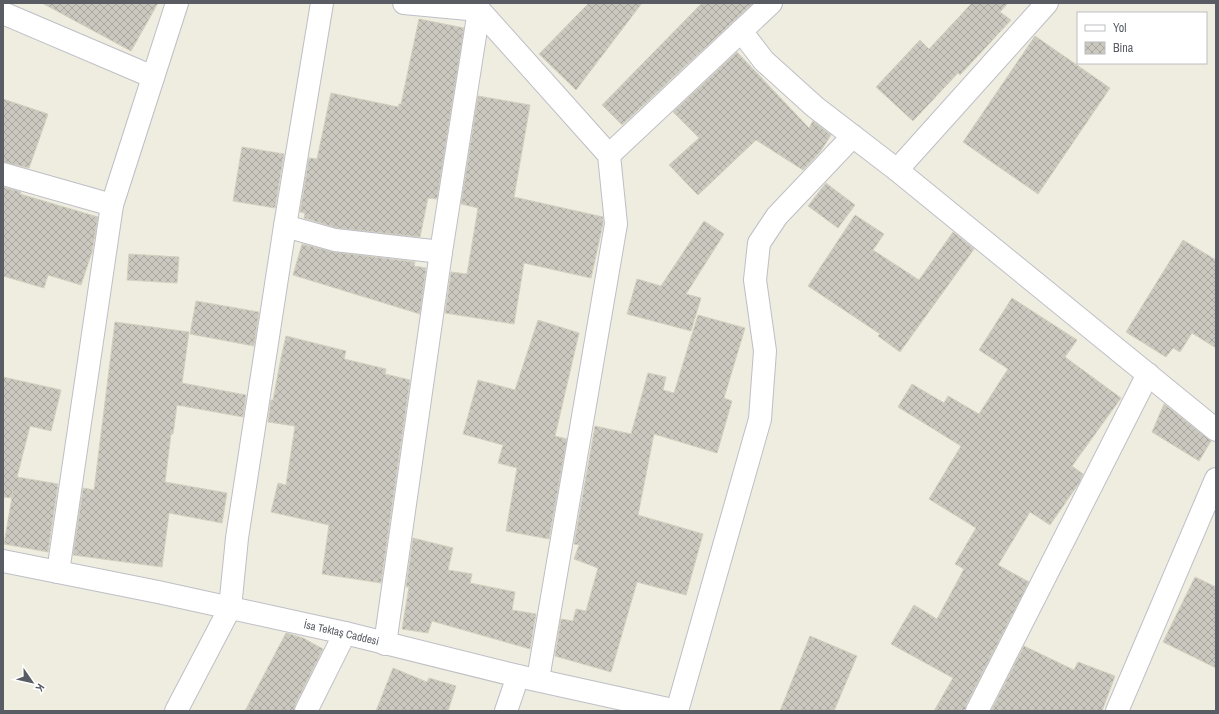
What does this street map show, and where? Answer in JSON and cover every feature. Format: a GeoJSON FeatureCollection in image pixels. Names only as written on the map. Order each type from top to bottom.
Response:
{"type":"FeatureCollection","features":[{"type":"Feature","properties":{"kind":"street"},"geometry":{"type":"LineString","coordinates":[[58,572],[112,205],[177,3]]}},
{"type":"Feature","properties":{"kind":"street"},"geometry":{"type":"LineString","coordinates":[[176,711],[230,608],[237,538],[285,226],[322,3]]}},
{"type":"Feature","properties":{"kind":"street"},"geometry":{"type":"LineString","coordinates":[[404,3],[476,6],[610,155],[616,224],[528,678],[506,711]]}},
{"type":"Feature","properties":{"kind":"street"},"geometry":{"type":"LineString","coordinates":[[610,155],[771,3]]}},
{"type":"Feature","properties":{"kind":"street"},"geometry":{"type":"LineString","coordinates":[[897,170],[1047,3]]}},
{"type":"Feature","properties":{"kind":"street"},"geometry":{"type":"LineString","coordinates":[[385,644],[476,6]]}},
{"type":"Feature","properties":{"kind":"street"},"geometry":{"type":"LineString","coordinates":[[3,13],[153,77]]}},
{"type":"Feature","properties":{"kind":"street"},"geometry":{"type":"LineString","coordinates":[[742,31],[764,61],[815,107],[897,170],[1216,430]]}},
{"type":"Feature","properties":{"kind":"street"},"geometry":{"type":"LineString","coordinates":[[677,711],[760,419],[765,351],[756,280],[759,243],[777,216],[853,136]]}},
{"type":"Feature","properties":{"kind":"street"},"geometry":{"type":"LineString","coordinates":[[3,174],[112,205]]}},
{"type":"Feature","properties":{"kind":"street"},"geometry":{"type":"LineString","coordinates":[[285,226],[335,240],[441,252]]}},
{"type":"Feature","properties":{"kind":"street"},"geometry":{"type":"LineString","coordinates":[[977,711],[1148,374]]}},
{"type":"Feature","properties":{"kind":"street"},"geometry":{"type":"LineString","coordinates":[[1117,711],[1216,479]]}},
{"type":"Feature","properties":{"kind":"street","name":"İsa Tektaş Caddesi"},"geometry":{"type":"LineString","coordinates":[[3,561],[345,633],[528,678],[677,711]]}},
{"type":"Feature","properties":{"kind":"street"},"geometry":{"type":"LineString","coordinates":[[306,711],[345,633]]}},
{"type":"Feature","properties":{"kind":"building"},"geometry":{"type":"Polygon","coordinates":[[[42,3],[158,3],[131,51],[42,3]]]}},
{"type":"Feature","properties":{"kind":"building"},"geometry":{"type":"Polygon","coordinates":[[[589,3],[642,3],[576,90],[539,54],[589,3]]]}},
{"type":"Feature","properties":{"kind":"building"},"geometry":{"type":"Polygon","coordinates":[[[702,3],[753,3],[622,125],[602,105],[702,3]]]}},
{"type":"Feature","properties":{"kind":"building"},"geometry":{"type":"Polygon","coordinates":[[[972,3],[1008,3],[1000,12],[1011,20],[960,75],[958,73],[913,121],[876,87],[920,40],[929,49],[972,3]]]}},
{"type":"Feature","properties":{"kind":"building"},"geometry":{"type":"Polygon","coordinates":[[[419,19],[464,28],[437,199],[428,198],[420,237],[337,228],[304,218],[305,213],[300,212],[309,158],[317,159],[331,93],[398,107],[399,104],[401,104],[419,19]]]}},
{"type":"Feature","properties":{"kind":"building"},"geometry":{"type":"Polygon","coordinates":[[[1035,36],[1110,88],[1038,194],[963,142],[1035,36]]]}},
{"type":"Feature","properties":{"kind":"building"},"geometry":{"type":"Polygon","coordinates":[[[737,52],[809,128],[813,121],[831,135],[820,152],[803,170],[756,140],[698,195],[669,165],[699,138],[673,112],[737,52]]]}},
{"type":"Feature","properties":{"kind":"building"},"geometry":{"type":"Polygon","coordinates":[[[478,96],[530,105],[514,197],[603,217],[603,224],[591,278],[524,263],[514,324],[445,313],[451,272],[467,274],[478,208],[461,204],[478,96]]]}},
{"type":"Feature","properties":{"kind":"building"},"geometry":{"type":"Polygon","coordinates":[[[3,99],[48,114],[29,168],[3,162],[3,99]]]}},
{"type":"Feature","properties":{"kind":"building"},"geometry":{"type":"Polygon","coordinates":[[[242,147],[284,154],[275,208],[233,201],[242,147]]]}},
{"type":"Feature","properties":{"kind":"building"},"geometry":{"type":"Polygon","coordinates":[[[826,183],[855,205],[838,228],[808,206],[826,183]]]}},
{"type":"Feature","properties":{"kind":"building"},"geometry":{"type":"Polygon","coordinates":[[[3,187],[21,192],[20,194],[98,217],[92,252],[81,285],[48,275],[44,288],[3,276],[3,187]]]}},
{"type":"Feature","properties":{"kind":"building"},"geometry":{"type":"Polygon","coordinates":[[[855,215],[884,234],[873,250],[919,280],[953,232],[974,249],[900,352],[878,336],[880,334],[808,286],[855,215]]]}},
{"type":"Feature","properties":{"kind":"building"},"geometry":{"type":"Polygon","coordinates":[[[704,221],[724,234],[686,294],[701,298],[691,331],[627,314],[637,279],[661,286],[704,221]]]}},
{"type":"Feature","properties":{"kind":"building"},"geometry":{"type":"Polygon","coordinates":[[[1183,240],[1216,260],[1216,348],[1192,333],[1180,352],[1173,348],[1166,357],[1126,332],[1183,240]]]}},
{"type":"Feature","properties":{"kind":"building"},"geometry":{"type":"Polygon","coordinates":[[[302,244],[334,252],[415,262],[414,266],[426,268],[420,314],[293,275],[302,244]]]}},
{"type":"Feature","properties":{"kind":"building"},"geometry":{"type":"Polygon","coordinates":[[[129,254],[179,257],[177,283],[127,280],[129,254]]]}},
{"type":"Feature","properties":{"kind":"building"},"geometry":{"type":"Polygon","coordinates":[[[1012,298],[1077,340],[1065,357],[1121,398],[1072,466],[1083,474],[1079,483],[1050,525],[1030,512],[998,565],[1029,582],[966,705],[965,711],[934,711],[953,678],[891,644],[914,605],[937,619],[964,569],[955,564],[976,528],[929,499],[961,446],[898,407],[912,384],[944,403],[948,396],[979,414],[1008,369],[979,350],[1012,298]]]}},
{"type":"Feature","properties":{"kind":"building"},"geometry":{"type":"Polygon","coordinates":[[[196,301],[259,312],[254,346],[190,334],[196,301]]]}},
{"type":"Feature","properties":{"kind":"building"},"geometry":{"type":"Polygon","coordinates":[[[698,315],[745,328],[724,398],[732,401],[717,453],[654,434],[638,515],[703,534],[686,595],[637,582],[611,672],[555,656],[561,619],[573,621],[576,609],[586,611],[598,568],[574,559],[579,545],[574,544],[595,426],[631,434],[648,373],[666,377],[663,390],[674,393],[698,315]]]}},
{"type":"Feature","properties":{"kind":"building"},"geometry":{"type":"Polygon","coordinates":[[[538,320],[579,333],[555,436],[567,439],[549,539],[506,531],[517,468],[498,463],[503,445],[463,434],[478,380],[515,390],[538,320]]]}},
{"type":"Feature","properties":{"kind":"building"},"geometry":{"type":"Polygon","coordinates":[[[115,322],[189,332],[182,383],[246,395],[243,417],[177,405],[173,434],[171,434],[165,482],[227,493],[222,523],[169,513],[162,567],[73,555],[83,488],[94,490],[115,322]]]}},
{"type":"Feature","properties":{"kind":"building"},"geometry":{"type":"Polygon","coordinates":[[[286,336],[346,351],[344,359],[386,369],[385,374],[410,380],[381,583],[322,574],[329,525],[271,512],[278,483],[286,485],[295,426],[268,422],[271,400],[273,400],[286,336]]]}},
{"type":"Feature","properties":{"kind":"building"},"geometry":{"type":"Polygon","coordinates":[[[3,377],[61,390],[51,431],[30,426],[17,477],[58,484],[48,552],[4,544],[12,498],[3,497],[3,377]]]}},
{"type":"Feature","properties":{"kind":"building"},"geometry":{"type":"Polygon","coordinates":[[[1164,404],[1211,441],[1199,461],[1152,432],[1164,404]]]}},
{"type":"Feature","properties":{"kind":"building"},"geometry":{"type":"Polygon","coordinates":[[[413,538],[453,548],[448,570],[472,574],[470,583],[515,592],[512,610],[536,614],[530,649],[432,621],[428,633],[402,629],[409,587],[406,587],[413,538]]]}},
{"type":"Feature","properties":{"kind":"building"},"geometry":{"type":"Polygon","coordinates":[[[1195,577],[1216,587],[1216,668],[1163,642],[1195,577]]]}},
{"type":"Feature","properties":{"kind":"building"},"geometry":{"type":"Polygon","coordinates":[[[286,633],[303,638],[323,649],[295,705],[294,711],[245,711],[286,633]]]}},
{"type":"Feature","properties":{"kind":"building"},"geometry":{"type":"Polygon","coordinates":[[[810,636],[857,656],[834,711],[780,711],[810,636]]]}},
{"type":"Feature","properties":{"kind":"building"},"geometry":{"type":"Polygon","coordinates":[[[1024,646],[1074,670],[1078,662],[1115,676],[1102,711],[991,711],[1024,646]]]}},
{"type":"Feature","properties":{"kind":"building"},"geometry":{"type":"Polygon","coordinates":[[[393,668],[427,682],[429,678],[456,686],[448,711],[376,711],[393,668]]]}}]}
